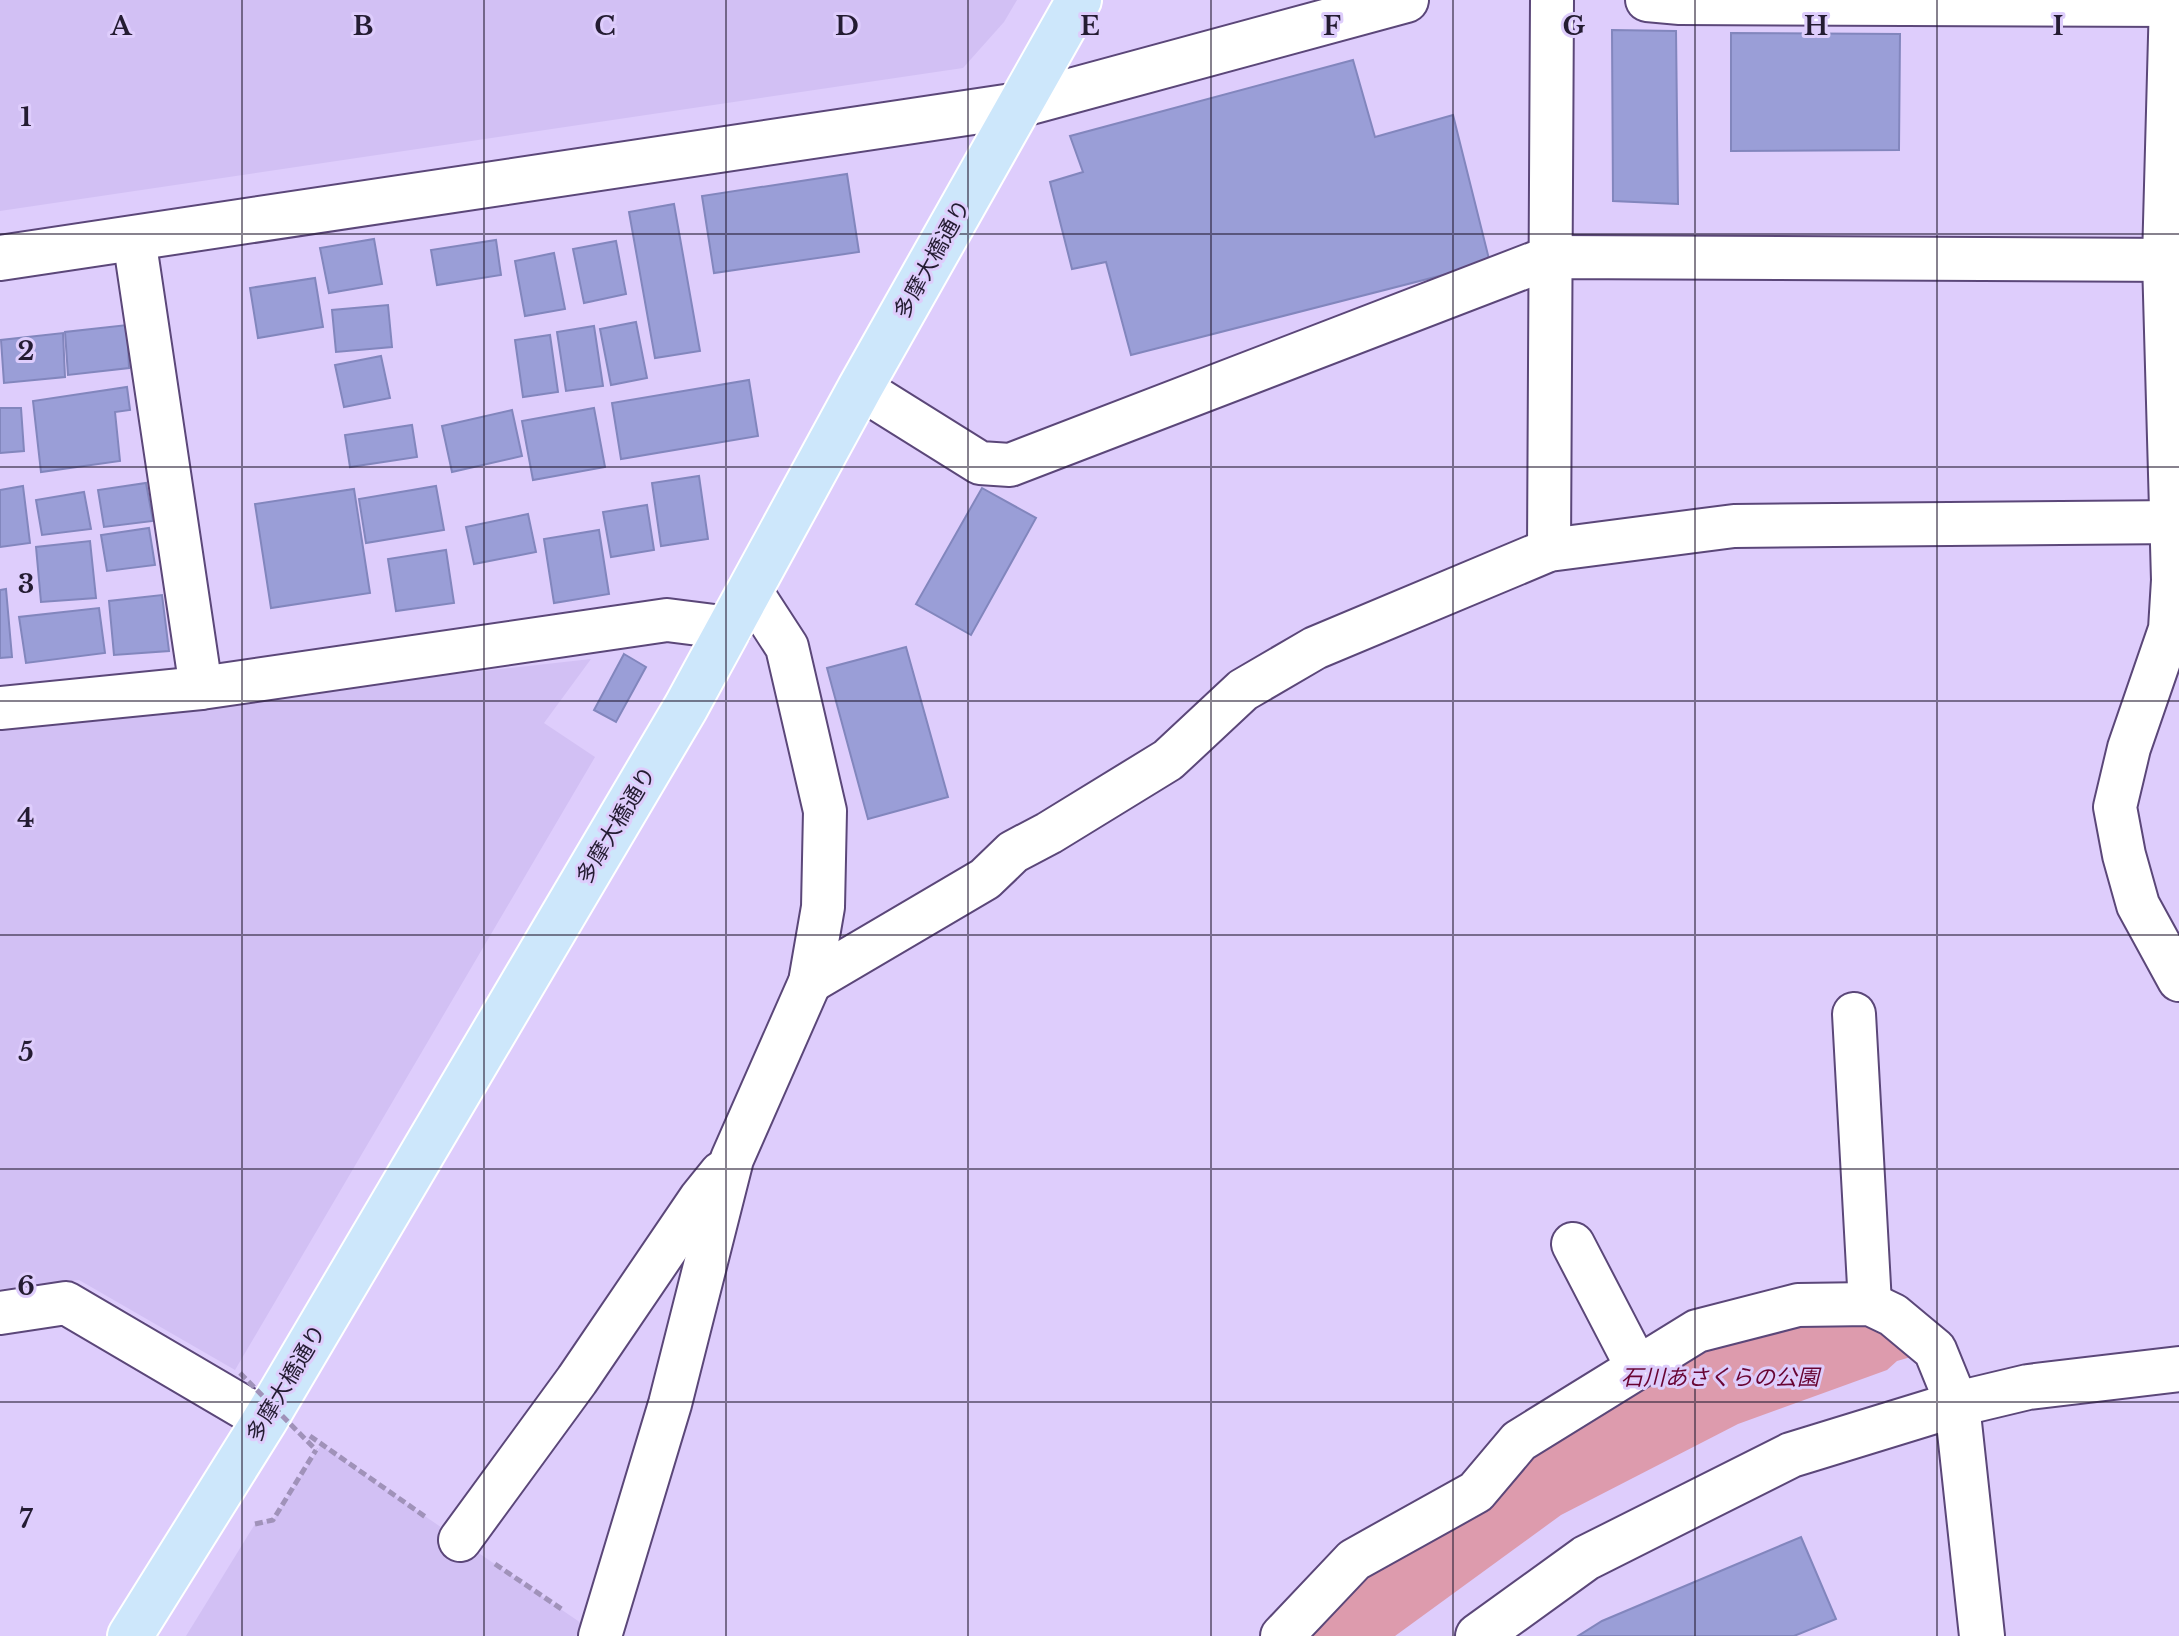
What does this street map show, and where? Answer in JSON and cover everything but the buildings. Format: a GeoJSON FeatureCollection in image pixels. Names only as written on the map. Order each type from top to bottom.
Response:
{"type":"FeatureCollection","features":[{"type":"Feature","properties":{"kind":"main road","name":"多摩大橋通り"},"geometry":{"type":"LineString","coordinates":[[130,1636],[265,1420],[686,707],[860,388],[1079,0]]}},
{"type":"Feature","properties":{"kind":"street"},"geometry":{"type":"LineString","coordinates":[[0,258],[1019,105],[1406,0]]}},
{"type":"Feature","properties":{"kind":"street"},"geometry":{"type":"LineString","coordinates":[[1549,550],[1552,0]]}},
{"type":"Feature","properties":{"kind":"street"},"geometry":{"type":"LineString","coordinates":[[1647,0],[1680,3],[2174,3],[2171,260],[2175,522],[2170,629],[2129,748],[2115,807],[2138,905],[2179,980]]}},
{"type":"Feature","properties":{"kind":"street"},"geometry":{"type":"LineString","coordinates":[[134,238],[201,688]]}},
{"type":"Feature","properties":{"kind":"street"},"geometry":{"type":"LineString","coordinates":[[860,388],[980,463],[1010,465],[1551,257],[2171,260]]}},
{"type":"Feature","properties":{"kind":"street"},"geometry":{"type":"LineString","coordinates":[[810,982],[985,879],[1013,852],[1168,760],[1243,690],[1315,648],[1549,550],[1734,526],[2175,522]]}},
{"type":"Feature","properties":{"kind":"street"},"geometry":{"type":"LineString","coordinates":[[600,1636],[670,1404],[732,1159],[810,982],[823,907],[825,811],[787,647],[750,590]]}},
{"type":"Feature","properties":{"kind":"street"},"geometry":{"type":"LineString","coordinates":[[0,708],[201,688],[667,620],[730,628]]}},
{"type":"Feature","properties":{"kind":"street"},"geometry":{"type":"LineString","coordinates":[[1854,1014],[1870,1304]]}},
{"type":"Feature","properties":{"kind":"street"},"geometry":{"type":"LineString","coordinates":[[460,1540],[577,1380],[700,1199],[732,1159]]}},
{"type":"Feature","properties":{"kind":"street"},"geometry":{"type":"LineString","coordinates":[[1573,1244],[1637,1367]]}},
{"type":"Feature","properties":{"kind":"street"},"geometry":{"type":"LineString","coordinates":[[0,1313],[66,1303],[265,1420]]}},
{"type":"Feature","properties":{"kind":"street"},"geometry":{"type":"LineString","coordinates":[[1282,1636],[1354,1560],[1476,1492],[1519,1441],[1697,1331],[1798,1305],[1870,1304],[1893,1315],[1935,1350],[1957,1404],[1982,1636]]}},
{"type":"Feature","properties":{"kind":"street"},"geometry":{"type":"LineString","coordinates":[[1478,1636],[1586,1558],[1791,1455],[1957,1404],[2028,1387],[2179,1369]]}},
{"type":"Feature","properties":{"kind":"path"},"geometry":{"type":"LineString","coordinates":[[240,1373],[316,1450],[273,1520],[255,1524]]}},
{"type":"Feature","properties":{"kind":"shaded area"},"geometry":{"type":"Polygon","coordinates":[[[0,0],[1017,0],[1004,22],[963,68],[0,211],[0,0]]]}},
{"type":"Feature","properties":{"kind":"shaded area"},"geometry":{"type":"Polygon","coordinates":[[[591,659],[544,723],[595,757],[235,1370],[79,1280],[0,1289],[0,724],[591,659]]]}},
{"type":"Feature","properties":{"kind":"shaded area"},"geometry":{"type":"Polygon","coordinates":[[[321,1445],[600,1636],[186,1636],[255,1524],[273,1520],[321,1445]]]}},
{"type":"Feature","properties":{"kind":"green space","name":"石川あさくらの公園"},"geometry":{"type":"Polygon","coordinates":[[[1870,1304],[1935,1350],[1897,1361],[1887,1370],[1738,1424],[1561,1515],[1395,1636],[1282,1636],[1697,1331],[1870,1304]]]}}]}
